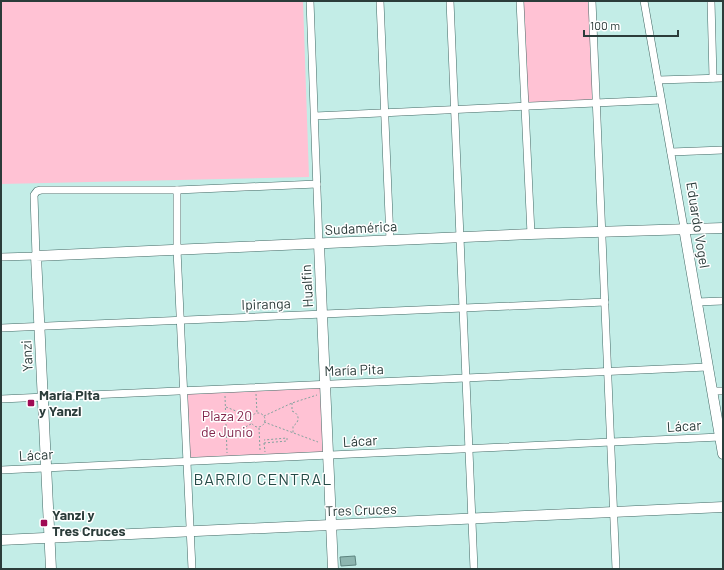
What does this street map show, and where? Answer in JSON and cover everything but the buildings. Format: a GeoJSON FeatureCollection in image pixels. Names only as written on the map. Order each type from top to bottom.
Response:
{"type":"FeatureCollection","features":[{"type":"Feature","properties":{"kind":"street","name":"Hualfin"},"geometry":{"type":"LineString","coordinates":[[310,1],[333,569]]}},
{"type":"Feature","properties":{"kind":"street"},"geometry":{"type":"LineString","coordinates":[[380,1],[390,240]]}},
{"type":"Feature","properties":{"kind":"street"},"geometry":{"type":"LineString","coordinates":[[450,1],[474,569]]}},
{"type":"Feature","properties":{"kind":"street"},"geometry":{"type":"LineString","coordinates":[[520,1],[531,234]]}},
{"type":"Feature","properties":{"kind":"street"},"geometry":{"type":"LineString","coordinates":[[592,1],[616,569]]}},
{"type":"Feature","properties":{"kind":"street","name":"Eduardo Vogel"},"geometry":{"type":"LineString","coordinates":[[644,1],[707,367],[718,391],[720,437],[723,454]]}},
{"type":"Feature","properties":{"kind":"street"},"geometry":{"type":"LineString","coordinates":[[711,1],[713,78]]}},
{"type":"Feature","properties":{"kind":"street"},"geometry":{"type":"LineString","coordinates":[[658,80],[723,78]]}},
{"type":"Feature","properties":{"kind":"street"},"geometry":{"type":"LineString","coordinates":[[315,116],[661,100]]}},
{"type":"Feature","properties":{"kind":"street"},"geometry":{"type":"LineString","coordinates":[[671,152],[723,150]]}},
{"type":"Feature","properties":{"kind":"street"},"geometry":{"type":"LineString","coordinates":[[192,569],[177,250],[177,190],[317,184]]}},
{"type":"Feature","properties":{"kind":"street","name":"Yanzi"},"geometry":{"type":"LineString","coordinates":[[51,569],[34,195],[37,191],[46,189],[177,190]]}},
{"type":"Feature","properties":{"kind":"street","name":"Sudamérica"},"geometry":{"type":"LineString","coordinates":[[1,257],[602,231],[723,228]]}},
{"type":"Feature","properties":{"kind":"street"},"geometry":{"type":"LineString","coordinates":[[696,302],[723,301]]}},
{"type":"Feature","properties":{"kind":"street","name":"Ipiranga"},"geometry":{"type":"LineString","coordinates":[[1,328],[605,302]]}},
{"type":"Feature","properties":{"kind":"street","name":"María Pita"},"geometry":{"type":"LineString","coordinates":[[1,399],[225,389],[325,388],[467,378],[707,367]]}},
{"type":"Feature","properties":{"kind":"street","name":"Lácar"},"geometry":{"type":"LineString","coordinates":[[1,470],[227,460],[327,450],[470,448],[720,437]]}},
{"type":"Feature","properties":{"kind":"street","name":"Tres Cruces"},"geometry":{"type":"LineString","coordinates":[[1,540],[472,520],[723,507]]}},
{"type":"Feature","properties":{"kind":"path"},"geometry":{"type":"LineString","coordinates":[[256,388],[257,413]]}},
{"type":"Feature","properties":{"kind":"path"},"geometry":{"type":"LineString","coordinates":[[257,413],[264,416],[325,388]]}},
{"type":"Feature","properties":{"kind":"path"},"geometry":{"type":"LineString","coordinates":[[225,389],[227,460]]}},
{"type":"Feature","properties":{"kind":"path"},"geometry":{"type":"LineString","coordinates":[[292,402],[292,412],[297,414],[298,418],[297,423],[293,425],[293,434]]}},
{"type":"Feature","properties":{"kind":"path"},"geometry":{"type":"LineString","coordinates":[[226,407],[251,418]]}},
{"type":"Feature","properties":{"kind":"path"},"geometry":{"type":"LineString","coordinates":[[251,418],[257,413]]}},
{"type":"Feature","properties":{"kind":"path"},"geometry":{"type":"LineString","coordinates":[[259,427],[264,422],[264,416]]}},
{"type":"Feature","properties":{"kind":"path"},"geometry":{"type":"LineString","coordinates":[[251,418],[252,424]]}},
{"type":"Feature","properties":{"kind":"path"},"geometry":{"type":"LineString","coordinates":[[247,421],[251,420]]}},
{"type":"Feature","properties":{"kind":"path"},"geometry":{"type":"LineString","coordinates":[[264,422],[327,450]]}},
{"type":"Feature","properties":{"kind":"path"},"geometry":{"type":"LineString","coordinates":[[227,436],[252,424],[259,427]]}},
{"type":"Feature","properties":{"kind":"path"},"geometry":{"type":"LineString","coordinates":[[259,427],[263,457]]}},
{"type":"Feature","properties":{"kind":"path"},"geometry":{"type":"LineString","coordinates":[[263,457],[264,439],[287,438],[287,440],[264,443]]}},
{"type":"Feature","properties":{"kind":"green space"},"geometry":{"type":"Polygon","coordinates":[[[1,1],[303,1],[309,177],[1,184],[1,1]]]}},
{"type":"Feature","properties":{"kind":"green space"},"geometry":{"type":"Polygon","coordinates":[[[520,1],[592,1],[597,104],[525,107],[520,1]]]}},
{"type":"Feature","properties":{"kind":"green space","name":"Plaza 20 de Junio"},"geometry":{"type":"Polygon","coordinates":[[[325,384],[328,455],[186,461],[183,391],[325,384]]]}},
{"type":"Feature","properties":{"kind":"place","name":"María Pita y Yanzi"},"geometry":{"type":"Point","coordinates":[31,403]}},
{"type":"Feature","properties":{"kind":"place","name":"Yanzi y Tres Cruces"},"geometry":{"type":"Point","coordinates":[44,523]}},
{"type":"Feature","properties":{"kind":"district","name":"BARRIO CENTRAL"},"geometry":{"type":"Point","coordinates":[263,479]}}]}
